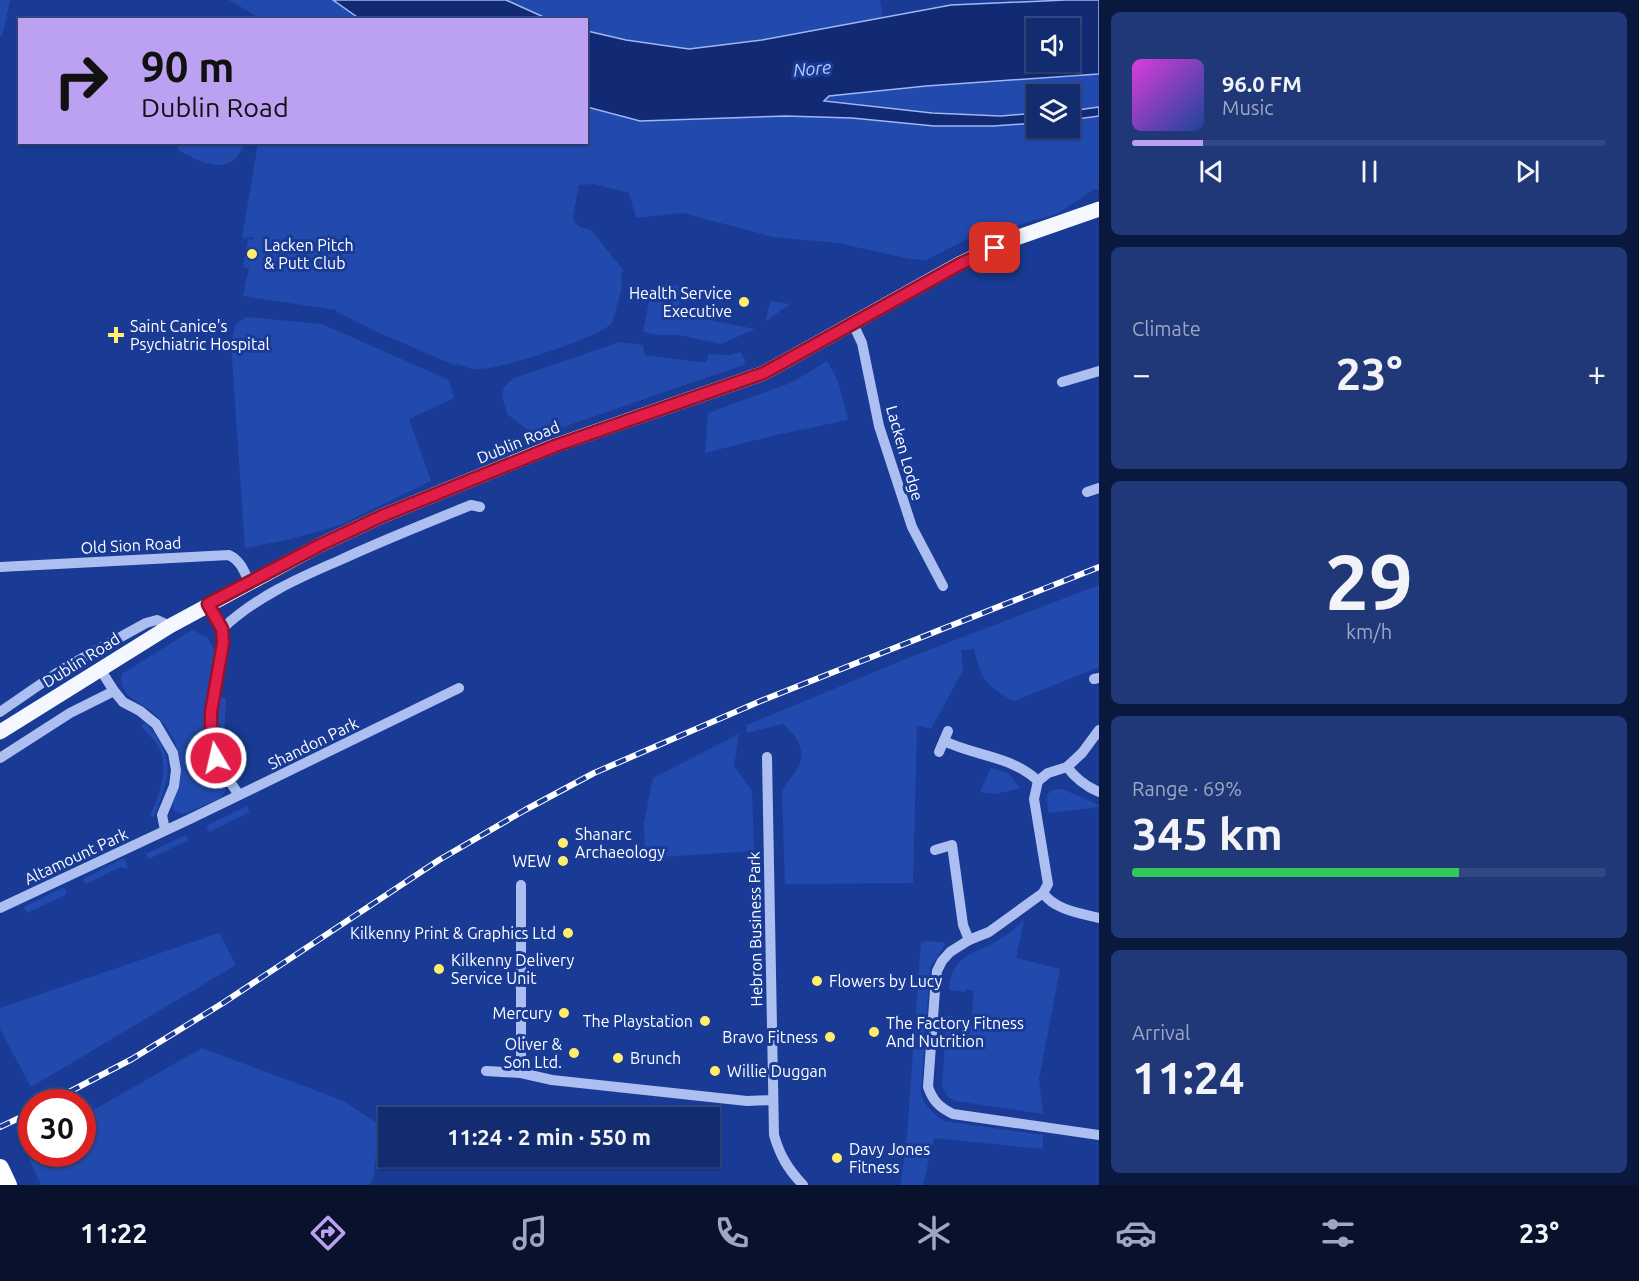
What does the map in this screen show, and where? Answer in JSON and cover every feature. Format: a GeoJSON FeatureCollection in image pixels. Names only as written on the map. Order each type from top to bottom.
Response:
{"type":"FeatureCollection","features":[{"type":"Feature","properties":{"kind":"highway"},"geometry":{"type":"LineString","coordinates":[[0,1168],[8,1185]]}},
{"type":"Feature","properties":{"kind":"main road","name":"Dublin Road"},"geometry":{"type":"LineString","coordinates":[[0,732],[208,604],[382,516],[555,446],[764,373],[968,260],[1013,239],[1099,209]]}},
{"type":"Feature","properties":{"kind":"street","name":"Lacken Lodge"},"geometry":{"type":"LineString","coordinates":[[853,324],[862,343],[879,426],[912,527],[943,586]]}},
{"type":"Feature","properties":{"kind":"street"},"geometry":{"type":"LineString","coordinates":[[1062,382],[1099,371]]}},
{"type":"Feature","properties":{"kind":"street"},"geometry":{"type":"LineString","coordinates":[[1087,492],[1099,488]]}},
{"type":"Feature","properties":{"kind":"street"},"geometry":{"type":"LineString","coordinates":[[222,629],[259,602],[302,576],[471,505],[480,507]]}},
{"type":"Feature","properties":{"kind":"street","name":"Old Sion Road"},"geometry":{"type":"LineString","coordinates":[[0,567],[229,555],[236,558],[249,582]]}},
{"type":"Feature","properties":{"kind":"street"},"geometry":{"type":"LineString","coordinates":[[208,604],[222,629],[223,643],[211,712],[211,737],[216,758],[239,795]]}},
{"type":"Feature","properties":{"kind":"street"},"geometry":{"type":"LineString","coordinates":[[0,712],[61,670],[146,623],[157,620],[170,626]]}},
{"type":"Feature","properties":{"kind":"street"},"geometry":{"type":"LineString","coordinates":[[100,669],[123,702],[140,711],[156,724],[173,753],[176,770],[174,786],[162,815],[165,830]]}},
{"type":"Feature","properties":{"kind":"street","name":"Shandon Park"},"geometry":{"type":"LineString","coordinates":[[239,795],[459,688]]}},
{"type":"Feature","properties":{"kind":"street"},"geometry":{"type":"LineString","coordinates":[[0,758],[70,713],[114,691]]}},
{"type":"Feature","properties":{"kind":"street"},"geometry":{"type":"LineString","coordinates":[[1099,730],[1082,753],[1067,767],[1048,773],[1038,781],[1034,798],[1048,884],[1043,893],[988,932],[950,952],[942,961],[938,971],[928,1087],[937,1104],[953,1114],[1099,1135]]}},
{"type":"Feature","properties":{"kind":"street"},"geometry":{"type":"LineString","coordinates":[[944,741],[954,747],[1018,765],[1038,781]]}},
{"type":"Feature","properties":{"kind":"street","name":"Hebron Business Park"},"geometry":{"type":"LineString","coordinates":[[767,757],[774,1135],[781,1158],[803,1185]]}},
{"type":"Feature","properties":{"kind":"street"},"geometry":{"type":"LineString","coordinates":[[1067,767],[1074,777],[1099,792]]}},
{"type":"Feature","properties":{"kind":"street","name":"Altamount Park"},"geometry":{"type":"LineString","coordinates":[[0,908],[239,795]]}},
{"type":"Feature","properties":{"kind":"street"},"geometry":{"type":"LineString","coordinates":[[935,850],[952,846],[963,925],[969,940]]}},
{"type":"Feature","properties":{"kind":"street"},"geometry":{"type":"LineString","coordinates":[[521,885],[521,1072]]}},
{"type":"Feature","properties":{"kind":"street"},"geometry":{"type":"LineString","coordinates":[[1043,893],[1047,899],[1059,906],[1099,918]]}},
{"type":"Feature","properties":{"kind":"street"},"geometry":{"type":"LineString","coordinates":[[486,1071],[521,1072],[552,1080],[747,1101],[772,1100]]}},
{"type":"Feature","properties":{"kind":"shaded area"},"geometry":{"type":"Polygon","coordinates":[[[0,0],[10,0],[3,33],[0,37],[0,0]]]}},
{"type":"Feature","properties":{"kind":"shaded area"},"geometry":{"type":"Polygon","coordinates":[[[229,0],[333,0],[359,18],[259,18],[229,0]]]}},
{"type":"Feature","properties":{"kind":"shaded area"},"geometry":{"type":"Polygon","coordinates":[[[506,0],[880,0],[883,18],[762,40],[689,49],[626,40],[588,31],[588,18],[546,18],[506,0]]]}},
{"type":"Feature","properties":{"kind":"shaded area"},"geometry":{"type":"Polygon","coordinates":[[[1099,74],[1099,107],[1080,110],[1080,84],[1026,84],[1026,113],[930,112],[823,101],[829,96],[926,86],[1099,74]]]}},
{"type":"Feature","properties":{"kind":"shaded area"},"geometry":{"type":"Polygon","coordinates":[[[588,107],[640,121],[786,116],[852,118],[934,126],[1026,124],[1026,138],[1080,138],[1080,119],[1099,116],[1099,190],[1095,189],[1057,214],[1018,225],[993,226],[926,260],[910,259],[838,243],[773,237],[683,213],[636,218],[629,193],[594,184],[579,185],[573,216],[575,222],[580,227],[591,230],[624,271],[621,272],[622,287],[612,323],[568,345],[486,368],[475,369],[457,363],[456,366],[375,331],[336,310],[243,296],[249,268],[243,267],[248,239],[253,240],[253,237],[242,238],[258,144],[588,144],[588,107]]]}},
{"type":"Feature","properties":{"kind":"shaded area"},"geometry":{"type":"Polygon","coordinates":[[[178,144],[244,144],[239,154],[232,161],[216,165],[206,163],[178,150],[178,144]]]}},
{"type":"Feature","properties":{"kind":"shaded area"},"geometry":{"type":"Polygon","coordinates":[[[666,284],[682,287],[677,314],[755,329],[721,344],[679,335],[643,332],[651,291],[666,284]]]}},
{"type":"Feature","properties":{"kind":"shaded area"},"geometry":{"type":"Polygon","coordinates":[[[770,301],[790,304],[766,321],[770,301]]]}},
{"type":"Feature","properties":{"kind":"shaded area"},"geometry":{"type":"Polygon","coordinates":[[[246,317],[322,324],[449,380],[454,398],[409,419],[431,481],[340,525],[287,540],[245,548],[231,344],[235,325],[246,317]]]}},
{"type":"Feature","properties":{"kind":"shaded area"},"geometry":{"type":"Polygon","coordinates":[[[620,342],[643,345],[645,355],[706,363],[709,354],[730,355],[741,352],[746,364],[543,434],[527,429],[507,414],[502,396],[504,387],[514,378],[620,342]]]}},
{"type":"Feature","properties":{"kind":"shaded area"},"geometry":{"type":"Polygon","coordinates":[[[827,361],[838,381],[848,420],[705,453],[708,413],[793,382],[827,361]]]}},
{"type":"Feature","properties":{"kind":"shaded area"},"geometry":{"type":"Polygon","coordinates":[[[1099,585],[1099,667],[1014,701],[986,681],[974,649],[961,650],[963,670],[931,729],[917,725],[913,883],[785,884],[782,792],[800,765],[800,746],[783,724],[746,733],[747,725],[913,656],[1099,585]]]}},
{"type":"Feature","properties":{"kind":"shaded area"},"geometry":{"type":"Polygon","coordinates":[[[192,630],[207,637],[215,651],[207,699],[206,740],[211,762],[226,790],[221,798],[184,814],[174,811],[173,805],[180,782],[181,768],[179,753],[173,739],[155,714],[127,694],[122,682],[122,674],[192,630]]]}},
{"type":"Feature","properties":{"kind":"shaded area"},"geometry":{"type":"Polygon","coordinates":[[[220,697],[226,698],[224,740],[240,785],[222,753],[218,722],[220,697]]]}},
{"type":"Feature","properties":{"kind":"shaded area"},"geometry":{"type":"Polygon","coordinates":[[[145,722],[162,746],[168,768],[164,790],[154,817],[150,816],[160,791],[164,765],[157,745],[141,726],[145,722]]]}},
{"type":"Feature","properties":{"kind":"shaded area"},"geometry":{"type":"Polygon","coordinates":[[[739,734],[734,766],[752,791],[754,851],[645,858],[644,823],[653,778],[739,734]]]}},
{"type":"Feature","properties":{"kind":"shaded area"},"geometry":{"type":"Polygon","coordinates":[[[991,768],[1009,774],[1020,788],[996,794],[980,792],[991,768]]]}},
{"type":"Feature","properties":{"kind":"shaded area"},"geometry":{"type":"Polygon","coordinates":[[[1062,789],[1099,807],[1048,813],[1047,795],[1052,790],[1062,789]]]}},
{"type":"Feature","properties":{"kind":"shaded area"},"geometry":{"type":"Polygon","coordinates":[[[247,806],[250,812],[209,832],[206,826],[247,806]]]}},
{"type":"Feature","properties":{"kind":"shaded area"},"geometry":{"type":"Polygon","coordinates":[[[186,835],[188,840],[149,859],[146,854],[186,835]]]}},
{"type":"Feature","properties":{"kind":"shaded area"},"geometry":{"type":"Polygon","coordinates":[[[124,858],[128,868],[120,867],[86,884],[83,879],[124,858]]]}},
{"type":"Feature","properties":{"kind":"shaded area"},"geometry":{"type":"Polygon","coordinates":[[[64,887],[67,894],[27,913],[24,907],[64,887]]]}},
{"type":"Feature","properties":{"kind":"shaded area"},"geometry":{"type":"Polygon","coordinates":[[[1024,920],[1016,958],[1060,969],[1039,1079],[1043,1114],[955,1101],[948,1097],[942,1087],[947,1015],[952,1016],[953,1033],[970,1034],[974,991],[949,990],[955,968],[967,956],[1002,938],[1024,920]]]}},
{"type":"Feature","properties":{"kind":"shaded area"},"geometry":{"type":"Polygon","coordinates":[[[219,933],[236,965],[31,1087],[0,1029],[0,1008],[219,933]]]}},
{"type":"Feature","properties":{"kind":"shaded area"},"geometry":{"type":"Polygon","coordinates":[[[921,942],[946,943],[930,968],[921,1093],[927,1106],[944,1121],[1043,1135],[1043,1149],[934,1138],[923,1185],[901,1185],[907,1135],[921,942]]]}},
{"type":"Feature","properties":{"kind":"shaded area"},"geometry":{"type":"Polygon","coordinates":[[[202,1048],[344,1101],[378,1124],[378,1146],[373,1178],[369,1185],[41,1185],[33,1167],[96,1167],[96,1109],[202,1048]]]}},
{"type":"Feature","properties":{"kind":"water"},"geometry":{"type":"Polygon","coordinates":[[[333,0],[506,0],[546,18],[359,18],[333,0]]]}},
{"type":"Feature","properties":{"kind":"water","name":"Nore"},"geometry":{"type":"Polygon","coordinates":[[[1099,0],[1099,74],[926,86],[829,96],[824,101],[932,113],[1001,116],[1026,114],[1026,124],[934,126],[852,118],[786,116],[640,121],[588,107],[588,31],[626,40],[689,49],[762,40],[951,5],[1099,0]]]}},
{"type":"Feature","properties":{"kind":"water"},"geometry":{"type":"Polygon","coordinates":[[[1099,107],[1099,116],[1080,119],[1080,110],[1099,107]]]}},
{"type":"Feature","properties":{"kind":"railway"},"geometry":{"type":"LineString","coordinates":[[75,1089],[132,1059],[223,1003],[439,860],[594,773],[763,700],[1099,567]]}},
{"type":"Feature","properties":{"kind":"railway"},"geometry":{"type":"LineString","coordinates":[[0,1127],[18,1119]]}},
{"type":"Feature","properties":{"kind":"place","name":"Lacken Pitch & Putt Club"},"geometry":{"type":"Point","coordinates":[252,254]}},
{"type":"Feature","properties":{"kind":"place","name":"Health Service Executive"},"geometry":{"type":"Point","coordinates":[744,302]}},
{"type":"Feature","properties":{"kind":"place","name":"Saint Canice's Psychiatric Hospital"},"geometry":{"type":"Point","coordinates":[116,335]}},
{"type":"Feature","properties":{"kind":"place","name":"Shanarc Archaeology"},"geometry":{"type":"Point","coordinates":[563,843]}},
{"type":"Feature","properties":{"kind":"place","name":"WEW"},"geometry":{"type":"Point","coordinates":[563,861]}},
{"type":"Feature","properties":{"kind":"place","name":"Kilkenny Print & Graphics Ltd"},"geometry":{"type":"Point","coordinates":[568,933]}},
{"type":"Feature","properties":{"kind":"place","name":"Kilkenny Delivery Service Unit"},"geometry":{"type":"Point","coordinates":[439,969]}},
{"type":"Feature","properties":{"kind":"place","name":"Flowers by Lucy"},"geometry":{"type":"Point","coordinates":[817,981]}},
{"type":"Feature","properties":{"kind":"place","name":"Mercury"},"geometry":{"type":"Point","coordinates":[564,1013]}},
{"type":"Feature","properties":{"kind":"place","name":"The Playstation"},"geometry":{"type":"Point","coordinates":[705,1021]}},
{"type":"Feature","properties":{"kind":"place","name":"The Factory Fitness And Nutrition"},"geometry":{"type":"Point","coordinates":[874,1032]}},
{"type":"Feature","properties":{"kind":"place","name":"Bravo Fitness"},"geometry":{"type":"Point","coordinates":[830,1037]}},
{"type":"Feature","properties":{"kind":"place","name":"Oliver & Son Ltd."},"geometry":{"type":"Point","coordinates":[574,1053]}},
{"type":"Feature","properties":{"kind":"place","name":"Brunch"},"geometry":{"type":"Point","coordinates":[618,1058]}},
{"type":"Feature","properties":{"kind":"place","name":"Willie Duggan"},"geometry":{"type":"Point","coordinates":[715,1071]}},
{"type":"Feature","properties":{"kind":"place","name":"Davy Jones Fitness"},"geometry":{"type":"Point","coordinates":[837,1158]}},
{"type":"Feature","properties":{"kind":"route"},"geometry":{"type":"LineString","coordinates":[[216,758],[211,737],[211,712],[223,643],[222,629],[208,604],[320,545],[382,516],[555,446],[764,373],[960,264],[995,248]]}}]}
